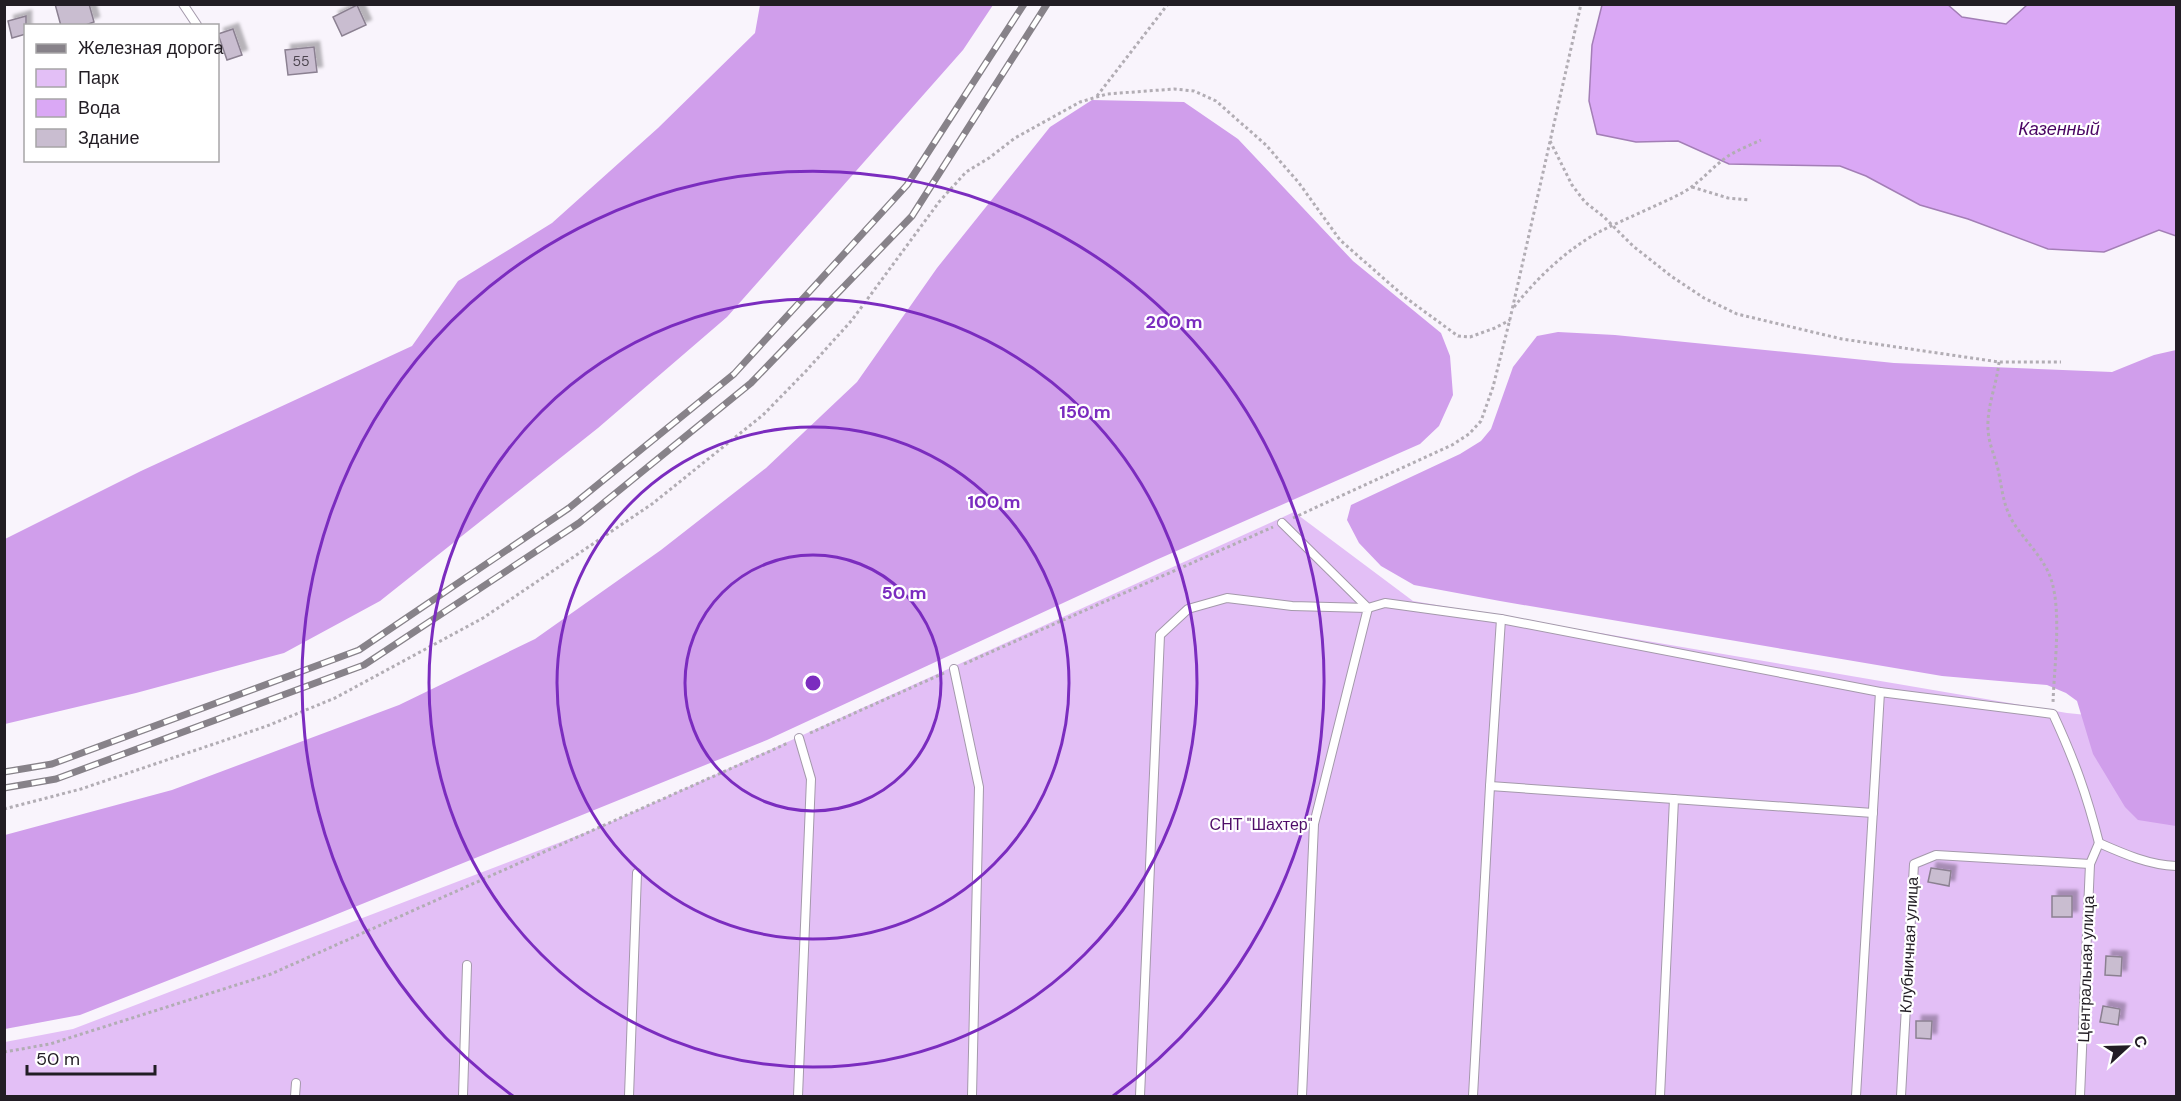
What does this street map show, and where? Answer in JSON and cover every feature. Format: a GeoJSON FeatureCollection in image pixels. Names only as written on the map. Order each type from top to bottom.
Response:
{"type":"FeatureCollection","features":[{"type":"Feature","properties":{"kind":"lane"},"geometry":{"type":"LineString","coordinates":[[183,4],[196,24]]}},
{"type":"Feature","properties":{"kind":"lane"},"geometry":{"type":"LineString","coordinates":[[1282,523],[1368,608]]}},
{"type":"Feature","properties":{"kind":"lane"},"geometry":{"type":"LineString","coordinates":[[1140,1096],[1160,635],[1188,609],[1227,598],[1292,606],[1368,608],[1385,603],[1502,619],[1880,692],[2053,714],[2085,789],[2099,843],[2136,859],[2162,866],[2176,866]]}},
{"type":"Feature","properties":{"kind":"lane"},"geometry":{"type":"LineString","coordinates":[[1302,1096],[1314,824],[1368,608]]}},
{"type":"Feature","properties":{"kind":"lane"},"geometry":{"type":"LineString","coordinates":[[1473,1096],[1490,786],[1502,619]]}},
{"type":"Feature","properties":{"kind":"lane"},"geometry":{"type":"LineString","coordinates":[[954,669],[979,787],[972,1096]]}},
{"type":"Feature","properties":{"kind":"lane"},"geometry":{"type":"LineString","coordinates":[[1856,1096],[1880,692]]}},
{"type":"Feature","properties":{"kind":"lane"},"geometry":{"type":"LineString","coordinates":[[798,1096],[811,779],[799,738]]}},
{"type":"Feature","properties":{"kind":"lane"},"geometry":{"type":"LineString","coordinates":[[1490,786],[1873,813]]}},
{"type":"Feature","properties":{"kind":"lane"},"geometry":{"type":"LineString","coordinates":[[1660,1096],[1674,799]]}},
{"type":"Feature","properties":{"kind":"lane","name":"Центральная улица"},"geometry":{"type":"LineString","coordinates":[[2080,1096],[2090,864],[2099,843]]}},
{"type":"Feature","properties":{"kind":"lane","name":"Клубничная улица"},"geometry":{"type":"LineString","coordinates":[[1901,1096],[1914,864],[1936,855],[2090,864]]}},
{"type":"Feature","properties":{"kind":"lane"},"geometry":{"type":"LineString","coordinates":[[629,1096],[637,873]]}},
{"type":"Feature","properties":{"kind":"lane"},"geometry":{"type":"LineString","coordinates":[[463,1096],[467,965]]}},
{"type":"Feature","properties":{"kind":"lane"},"geometry":{"type":"LineString","coordinates":[[295,1096],[296,1083]]}},
{"type":"Feature","properties":{"kind":"path"},"geometry":{"type":"LineString","coordinates":[[1096,97],[1168,4]]}},
{"type":"Feature","properties":{"kind":"path"},"geometry":{"type":"LineString","coordinates":[[4,1052],[50,1044],[271,974],[1282,523],[1452,445],[1469,434],[1480,421],[1493,387],[1513,308],[1581,4]]}},
{"type":"Feature","properties":{"kind":"path"},"geometry":{"type":"LineString","coordinates":[[4,809],[81,789],[267,726],[334,698],[483,618],[652,504],[763,415],[852,320],[939,202],[966,172],[1015,138],[1080,102],[1107,94],[1174,89],[1194,91],[1216,101],[1266,145],[1299,183],[1340,240],[1406,298],[1458,336],[1470,337],[1495,328],[1510,319]]}},
{"type":"Feature","properties":{"kind":"path"},"geometry":{"type":"LineString","coordinates":[[1513,308],[1531,286],[1558,260],[1599,232],[1692,187],[1729,155],[1761,140]]}},
{"type":"Feature","properties":{"kind":"path"},"geometry":{"type":"LineString","coordinates":[[1550,141],[1572,185],[1585,202],[1614,226],[1633,246],[1671,276],[1704,298],[1737,314],[1842,339],[1999,362],[2061,362]]}},
{"type":"Feature","properties":{"kind":"path"},"geometry":{"type":"LineString","coordinates":[[1692,187],[1728,198],[1750,200]]}},
{"type":"Feature","properties":{"kind":"path"},"geometry":{"type":"LineString","coordinates":[[1999,362],[1988,418],[1987,436],[1997,465],[2002,497],[2009,514],[2051,578],[2056,627],[2053,714]]}},
{"type":"Feature","properties":{"kind":"green space","name":"СНТ \"Шахтер\""},"geometry":{"type":"Polygon","coordinates":[[[1294,512],[1413,601],[2067,713],[2176,724],[2176,1096],[5,1096],[5,1042],[73,1029],[600,827],[1294,512]]]}},
{"type":"Feature","properties":{"kind":"shaded area"},"geometry":{"type":"Polygon","coordinates":[[[760,5],[993,5],[963,50],[727,317],[598,428],[380,601],[284,653],[136,693],[5,724],[5,539],[141,471],[412,346],[458,281],[552,223],[658,128],[755,33],[760,5]]]}},
{"type":"Feature","properties":{"kind":"shaded area"},"geometry":{"type":"Polygon","coordinates":[[[1092,100],[1184,102],[1238,139],[1353,261],[1441,333],[1450,356],[1453,395],[1439,426],[1420,444],[1156,560],[767,740],[325,919],[80,1015],[5,1029],[5,835],[172,790],[399,705],[535,639],[661,550],[766,468],[857,382],[937,268],[1050,127],[1092,100]]]}},
{"type":"Feature","properties":{"kind":"shaded area"},"geometry":{"type":"Polygon","coordinates":[[[1558,332],[1615,335],[1894,363],[2112,372],[2154,355],[2176,350],[2176,826],[2138,820],[2125,807],[2093,754],[2077,701],[2066,693],[2047,685],[1942,676],[1500,601],[1414,585],[1381,566],[1359,543],[1347,520],[1351,505],[1460,454],[1481,441],[1491,429],[1513,367],[1537,336],[1558,332]]]}},
{"type":"Feature","properties":{"kind":"water","name":"Казенный"},"geometry":{"type":"Polygon","coordinates":[[[1947,4],[1962,17],[2006,24],[2027,5],[2176,5],[2176,236],[2159,230],[2104,252],[2048,249],[1968,219],[1920,205],[1866,176],[1840,166],[1729,164],[1678,141],[1636,142],[1597,134],[1589,101],[1592,45],[1602,5],[1947,4]]]}},
{"type":"Feature","properties":{"kind":"building"},"geometry":{"type":"Polygon","coordinates":[[[55,4],[89,4],[94,22],[60,24],[55,4]]]}},
{"type":"Feature","properties":{"kind":"building"},"geometry":{"type":"Polygon","coordinates":[[[357,5],[366,25],[342,36],[333,17],[357,5]]]}},
{"type":"Feature","properties":{"kind":"building"},"geometry":{"type":"Polygon","coordinates":[[[26,16],[24,35],[12,38],[8,21],[26,16]]]}},
{"type":"Feature","properties":{"kind":"building"},"geometry":{"type":"Polygon","coordinates":[[[233,29],[242,55],[227,60],[219,34],[233,29]]]}},
{"type":"Feature","properties":{"kind":"building"},"geometry":{"type":"Polygon","coordinates":[[[314,47],[317,72],[288,75],[285,50],[314,47]]]}},
{"type":"Feature","properties":{"kind":"building"},"geometry":{"type":"Polygon","coordinates":[[[1931,868],[1951,871],[1949,886],[1928,882],[1931,868]]]}},
{"type":"Feature","properties":{"kind":"building"},"geometry":{"type":"Polygon","coordinates":[[[2052,896],[2072,896],[2072,917],[2052,917],[2052,896]]]}},
{"type":"Feature","properties":{"kind":"building"},"geometry":{"type":"Polygon","coordinates":[[[2106,956],[2122,957],[2121,976],[2105,975],[2106,956]]]}},
{"type":"Feature","properties":{"kind":"building"},"geometry":{"type":"Polygon","coordinates":[[[2103,1006],[2120,1009],[2118,1025],[2100,1022],[2103,1006]]]}},
{"type":"Feature","properties":{"kind":"building"},"geometry":{"type":"Polygon","coordinates":[[[1916,1021],[1932,1021],[1931,1039],[1916,1038],[1916,1021]]]}},
{"type":"Feature","properties":{"kind":"railway"},"geometry":{"type":"LineString","coordinates":[[4,772],[52,764],[359,650],[569,508],[734,374],[907,185],[1024,4]]}},
{"type":"Feature","properties":{"kind":"railway"},"geometry":{"type":"LineString","coordinates":[[4,788],[56,779],[364,665],[579,523],[751,383],[912,216],[1047,4]]}}]}
